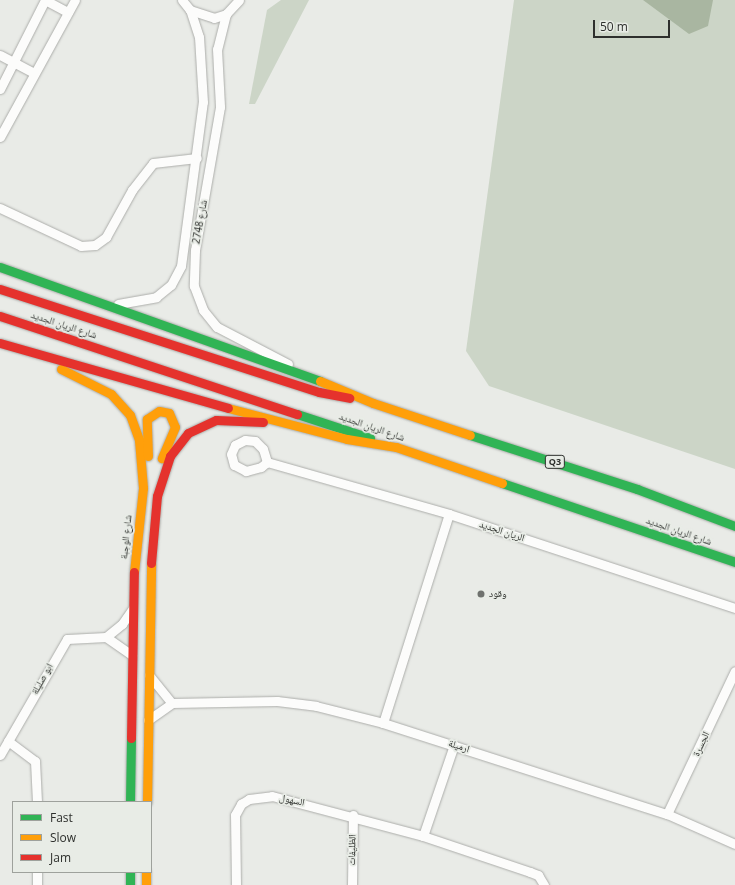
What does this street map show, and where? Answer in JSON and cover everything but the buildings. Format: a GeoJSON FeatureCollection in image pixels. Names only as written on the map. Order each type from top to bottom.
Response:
{"type":"FeatureCollection","features":[{"type":"Feature","properties":{"kind":"main road"},"geometry":{"type":"LineString","coordinates":[[0,267],[303,374],[373,403]]}},
{"type":"Feature","properties":{"kind":"main road","name":"شارع الريان الجديد"},"geometry":{"type":"LineString","coordinates":[[0,289],[319,392],[373,403],[637,488],[735,526]]}},
{"type":"Feature","properties":{"kind":"main road","name":"شارع الريان الجديد"},"geometry":{"type":"LineString","coordinates":[[0,316],[396,447],[735,562]]}},
{"type":"Feature","properties":{"kind":"main road"},"geometry":{"type":"LineString","coordinates":[[0,343],[289,424],[347,439],[396,447]]}},
{"type":"Feature","properties":{"kind":"main road","name":"شارع الوجبة"},"geometry":{"type":"LineString","coordinates":[[12,347],[98,385],[122,404],[136,430],[143,488],[134,556],[130,801]]}},
{"type":"Feature","properties":{"kind":"main road"},"geometry":{"type":"LineString","coordinates":[[143,488],[148,455],[147,418],[154,412],[165,411],[172,417],[175,427],[160,467],[149,588],[147,801]]}},
{"type":"Feature","properties":{"kind":"main road"},"geometry":{"type":"LineString","coordinates":[[157,496],[175,448],[200,426],[232,419],[289,424]]}},
{"type":"Feature","properties":{"kind":"main road"},"geometry":{"type":"LineString","coordinates":[[130,873],[130,885]]}},
{"type":"Feature","properties":{"kind":"main road"},"geometry":{"type":"LineString","coordinates":[[146,873],[146,885]]}},
{"type":"Feature","properties":{"kind":"street"},"geometry":{"type":"LineString","coordinates":[[0,89],[12,62],[45,0],[68,12]]}},
{"type":"Feature","properties":{"kind":"street"},"geometry":{"type":"LineString","coordinates":[[0,137],[75,0]]}},
{"type":"Feature","properties":{"kind":"street"},"geometry":{"type":"LineString","coordinates":[[182,0],[190,10],[208,17],[226,14],[239,0]]}},
{"type":"Feature","properties":{"kind":"street","name":"شارع 2748"},"geometry":{"type":"LineString","coordinates":[[109,305],[146,301],[165,291],[175,279],[181,266],[201,124],[199,37],[190,10]]}},
{"type":"Feature","properties":{"kind":"street","name":"شارع 2748"},"geometry":{"type":"LineString","coordinates":[[226,14],[217,48],[220,88],[218,124],[195,250],[197,298],[217,327],[273,353],[303,374]]}},
{"type":"Feature","properties":{"kind":"street"},"geometry":{"type":"LineString","coordinates":[[0,55],[34,73]]}},
{"type":"Feature","properties":{"kind":"street"},"geometry":{"type":"LineString","coordinates":[[201,124],[209,116],[218,124]]}},
{"type":"Feature","properties":{"kind":"street"},"geometry":{"type":"LineString","coordinates":[[0,208],[81,246],[96,245],[106,237],[132,190],[153,163],[197,158]]}},
{"type":"Feature","properties":{"kind":"street","name":"الريان الجديد"},"geometry":{"type":"LineString","coordinates":[[267,462],[449,514],[735,608]]}},
{"type":"Feature","properties":{"kind":"street"},"geometry":{"type":"LineString","coordinates":[[383,722],[449,514]]}},
{"type":"Feature","properties":{"kind":"street"},"geometry":{"type":"LineString","coordinates":[[132,655],[106,637],[122,624],[133,608]]}},
{"type":"Feature","properties":{"kind":"street","name":"ابو صليلة"},"geometry":{"type":"LineString","coordinates":[[0,755],[62,644],[74,637],[106,637]]}},
{"type":"Feature","properties":{"kind":"street","name":"الجسرة"},"geometry":{"type":"LineString","coordinates":[[668,814],[735,673]]}},
{"type":"Feature","properties":{"kind":"street"},"geometry":{"type":"LineString","coordinates":[[148,675],[172,703],[148,720]]}},
{"type":"Feature","properties":{"kind":"street","name":"ارميلة"},"geometry":{"type":"LineString","coordinates":[[172,703],[294,702],[383,722],[668,814],[735,844]]}},
{"type":"Feature","properties":{"kind":"street"},"geometry":{"type":"LineString","coordinates":[[8,741],[35,761],[37,801]]}},
{"type":"Feature","properties":{"kind":"street"},"geometry":{"type":"LineString","coordinates":[[423,836],[454,745]]}},
{"type":"Feature","properties":{"kind":"street","name":"السهول"},"geometry":{"type":"LineString","coordinates":[[236,885],[235,815],[241,804],[259,796],[272,796],[353,816],[423,836],[530,872],[544,885]]}},
{"type":"Feature","properties":{"kind":"street","name":"الظليفات"},"geometry":{"type":"LineString","coordinates":[[352,885],[353,816]]}},
{"type":"Feature","properties":{"kind":"street"},"geometry":{"type":"LineString","coordinates":[[36,885],[37,873]]}},
{"type":"Feature","properties":{"kind":"shaded area"},"geometry":{"type":"Polygon","coordinates":[[[281,0],[309,0],[255,104],[249,104],[267,10],[281,0]]]}},
{"type":"Feature","properties":{"kind":"shaded area"},"geometry":{"type":"Polygon","coordinates":[[[514,0],[735,0],[735,469],[489,386],[466,351],[514,0]]]}},
{"type":"Feature","properties":{"kind":"shaded area"},"geometry":{"type":"Polygon","coordinates":[[[643,0],[713,0],[708,26],[689,34],[643,0]]]}},
{"type":"Feature","properties":{"kind":"traffic: fast"},"geometry":{"type":"LineString","coordinates":[[0,267],[320,381]]}},
{"type":"Feature","properties":{"kind":"traffic: fast"},"geometry":{"type":"LineString","coordinates":[[297,414],[370,438]]}},
{"type":"Feature","properties":{"kind":"traffic: fast"},"geometry":{"type":"LineString","coordinates":[[470,435],[637,489],[735,526]]}},
{"type":"Feature","properties":{"kind":"traffic: fast"},"geometry":{"type":"LineString","coordinates":[[502,483],[735,562]]}},
{"type":"Feature","properties":{"kind":"traffic: fast"},"geometry":{"type":"LineString","coordinates":[[130,801],[131,738]]}},
{"type":"Feature","properties":{"kind":"traffic: fast"},"geometry":{"type":"LineString","coordinates":[[130,873],[130,885]]}},
{"type":"Feature","properties":{"kind":"traffic: slow"},"geometry":{"type":"LineString","coordinates":[[61,369],[111,394],[130,415],[139,440],[143,488],[134,572]]}},
{"type":"Feature","properties":{"kind":"traffic: slow"},"geometry":{"type":"LineString","coordinates":[[320,381],[373,403],[470,435]]}},
{"type":"Feature","properties":{"kind":"traffic: slow"},"geometry":{"type":"LineString","coordinates":[[228,408],[347,439],[396,447],[502,483]]}},
{"type":"Feature","properties":{"kind":"traffic: slow"},"geometry":{"type":"LineString","coordinates":[[148,456],[147,419],[159,411],[169,413],[175,427],[162,458]]}},
{"type":"Feature","properties":{"kind":"traffic: slow"},"geometry":{"type":"LineString","coordinates":[[147,801],[151,563]]}},
{"type":"Feature","properties":{"kind":"traffic: slow"},"geometry":{"type":"LineString","coordinates":[[146,873],[146,885]]}},
{"type":"Feature","properties":{"kind":"traffic: jam"},"geometry":{"type":"LineString","coordinates":[[0,289],[319,392],[349,398]]}},
{"type":"Feature","properties":{"kind":"traffic: jam"},"geometry":{"type":"LineString","coordinates":[[0,316],[297,414]]}},
{"type":"Feature","properties":{"kind":"traffic: jam"},"geometry":{"type":"LineString","coordinates":[[0,343],[228,408]]}},
{"type":"Feature","properties":{"kind":"traffic: jam"},"geometry":{"type":"LineString","coordinates":[[151,563],[157,496],[170,456],[188,433],[216,420],[263,422]]}},
{"type":"Feature","properties":{"kind":"traffic: jam"},"geometry":{"type":"LineString","coordinates":[[131,738],[134,572]]}},
{"type":"Feature","properties":{"kind":"place","name":"وقود"},"geometry":{"type":"Point","coordinates":[481,594]}}]}
